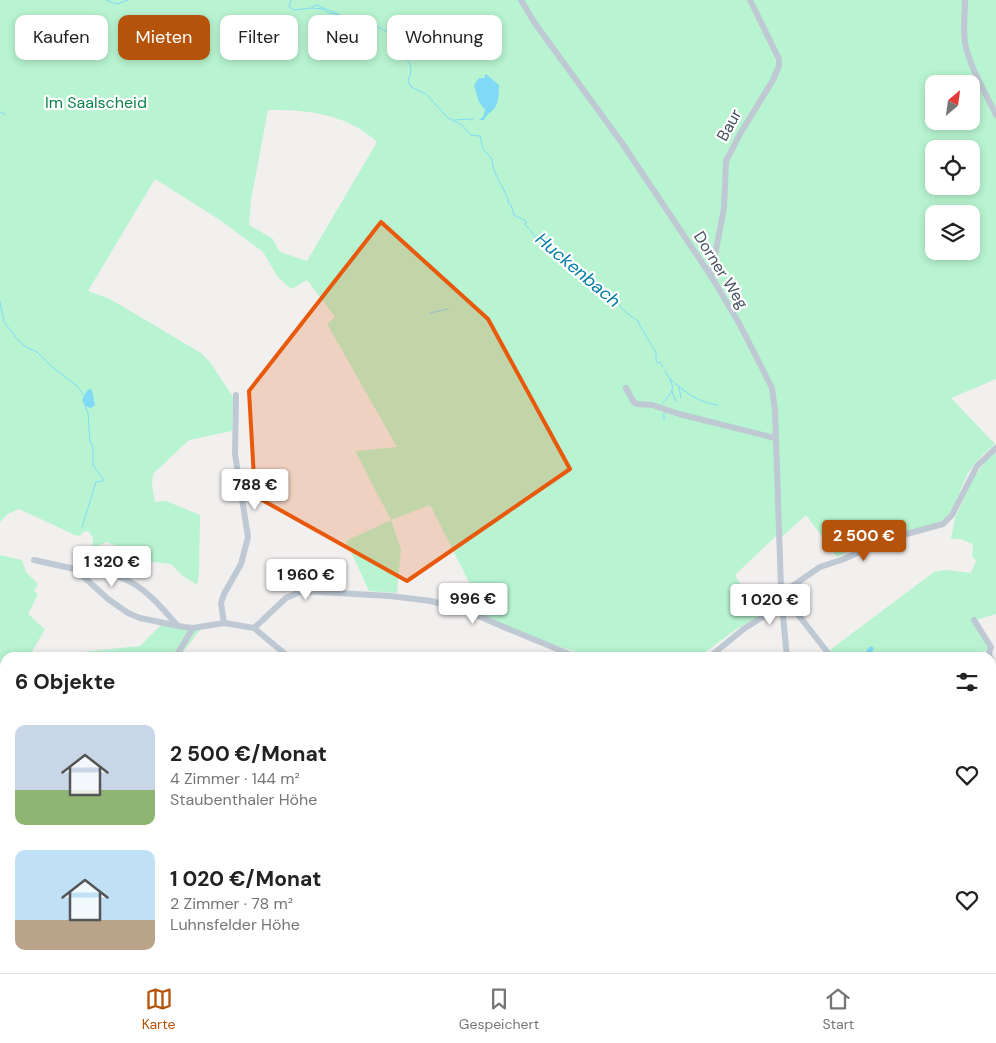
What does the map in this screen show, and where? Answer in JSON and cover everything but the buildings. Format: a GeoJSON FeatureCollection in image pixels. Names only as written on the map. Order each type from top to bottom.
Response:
{"type":"FeatureCollection","features":[{"type":"Feature","properties":{"kind":"street","name":"Dorner Weg"},"geometry":{"type":"LineString","coordinates":[[521,0],[534,22],[622,143],[711,276],[772,388],[781,589],[784,595]]}},
{"type":"Feature","properties":{"kind":"street","name":"Baur"},"geometry":{"type":"LineString","coordinates":[[711,276],[724,208],[724,170],[727,158],[779,66],[779,59],[750,0]]}},
{"type":"Feature","properties":{"kind":"street"},"geometry":{"type":"LineString","coordinates":[[965,0],[964,36],[967,52],[996,115]]}},
{"type":"Feature","properties":{"kind":"street"},"geometry":{"type":"LineString","coordinates":[[626,388],[636,404],[652,405],[679,414],[775,438]]}},
{"type":"Feature","properties":{"kind":"street"},"geometry":{"type":"LineString","coordinates":[[224,623],[221,603],[241,564],[248,537],[235,454],[236,395]]}},
{"type":"Feature","properties":{"kind":"street"},"geometry":{"type":"LineString","coordinates":[[786,652],[782,605],[784,595],[788,589],[820,567],[857,554],[888,538],[943,524],[952,515],[977,466],[996,448]]}},
{"type":"Feature","properties":{"kind":"street"},"geometry":{"type":"LineString","coordinates":[[34,560],[75,569],[100,571],[126,579],[142,588],[177,625]]}},
{"type":"Feature","properties":{"kind":"street"},"geometry":{"type":"LineString","coordinates":[[75,569],[108,599],[128,613],[140,618],[194,628],[224,623],[254,628],[283,652]]}},
{"type":"Feature","properties":{"kind":"street"},"geometry":{"type":"LineString","coordinates":[[254,628],[286,598],[302,590],[390,596],[431,601],[467,610],[565,652]]}},
{"type":"Feature","properties":{"kind":"street"},"geometry":{"type":"LineString","coordinates":[[715,652],[745,628],[782,605]]}},
{"type":"Feature","properties":{"kind":"street"},"geometry":{"type":"LineString","coordinates":[[782,605],[796,612],[827,652]]}},
{"type":"Feature","properties":{"kind":"street"},"geometry":{"type":"LineString","coordinates":[[974,620],[991,647],[990,652]]}},
{"type":"Feature","properties":{"kind":"street"},"geometry":{"type":"LineString","coordinates":[[178,652],[194,628]]}},
{"type":"Feature","properties":{"kind":"highlighted area"},"geometry":{"type":"Polygon","coordinates":[[[381,222],[488,319],[570,469],[407,581],[255,496],[249,391],[381,222]]]}},
{"type":"Feature","properties":{"kind":"green space","name":"Im Saalscheid"},"geometry":{"type":"Polygon","coordinates":[[[0,0],[996,0],[996,379],[951,398],[995,444],[973,466],[952,509],[938,523],[924,528],[885,535],[837,557],[806,515],[783,536],[776,536],[735,575],[759,616],[735,630],[706,652],[575,652],[526,635],[470,609],[476,596],[430,505],[391,520],[355,451],[397,447],[327,324],[335,317],[307,280],[291,289],[277,276],[263,252],[220,220],[155,179],[88,291],[110,299],[201,353],[210,362],[233,397],[232,431],[189,440],[153,474],[152,485],[155,502],[166,501],[200,515],[197,585],[183,576],[171,564],[116,558],[117,546],[106,542],[92,550],[93,537],[88,531],[83,532],[80,536],[75,535],[19,509],[8,514],[0,522],[0,0]],[[268,110],[251,200],[249,225],[272,238],[280,252],[307,261],[377,142],[366,133],[340,119],[311,112],[268,110]]]}},
{"type":"Feature","properties":{"kind":"green space"},"geometry":{"type":"Polygon","coordinates":[[[996,453],[996,614],[973,621],[989,648],[983,652],[831,652],[830,650],[934,572],[945,570],[971,573],[976,561],[972,556],[973,544],[960,539],[951,539],[955,518],[974,477],[985,462],[996,453]]]}},
{"type":"Feature","properties":{"kind":"green space"},"geometry":{"type":"Polygon","coordinates":[[[391,520],[401,549],[397,593],[369,591],[346,541],[391,520]]]}},
{"type":"Feature","properties":{"kind":"green space"},"geometry":{"type":"Polygon","coordinates":[[[0,555],[22,560],[26,572],[38,584],[34,591],[38,594],[28,614],[45,629],[32,652],[0,652],[0,555]]]}},
{"type":"Feature","properties":{"kind":"green space"},"geometry":{"type":"Polygon","coordinates":[[[161,625],[200,630],[183,652],[82,652],[140,646],[161,625]]]}},
{"type":"Feature","properties":{"kind":"water"},"geometry":{"type":"Polygon","coordinates":[[[486,74],[499,85],[498,98],[493,110],[484,120],[479,120],[483,117],[485,110],[479,102],[474,85],[479,78],[486,78],[484,76],[486,74]]]}},
{"type":"Feature","properties":{"kind":"water"},"geometry":{"type":"Polygon","coordinates":[[[88,389],[92,390],[95,405],[91,408],[85,406],[82,400],[88,389]]]}},
{"type":"Feature","properties":{"kind":"waterway"},"geometry":{"type":"LineString","coordinates":[[106,0],[117,4],[128,0]]}},
{"type":"Feature","properties":{"kind":"waterway","name":"Huckenbach"},"geometry":{"type":"LineString","coordinates":[[291,0],[289,7],[295,10],[323,9],[329,13],[350,17],[353,21],[366,26],[376,26],[388,32],[410,64],[411,72],[408,81],[411,87],[426,94],[448,118],[462,125],[471,135],[480,136],[483,149],[492,159],[494,171],[514,215],[526,221],[525,225],[540,242],[554,249],[558,255],[565,259],[595,287],[601,289],[610,299],[618,302],[624,310],[638,321],[656,352],[656,361],[660,362],[663,367]]}},
{"type":"Feature","properties":{"kind":"waterway","name":"Huckenbach"},"geometry":{"type":"LineString","coordinates":[[312,7],[316,5],[338,14]]}},
{"type":"Feature","properties":{"kind":"waterway"},"geometry":{"type":"LineString","coordinates":[[0,112],[5,114]]}},
{"type":"Feature","properties":{"kind":"waterway"},"geometry":{"type":"LineString","coordinates":[[454,120],[473,119]]}},
{"type":"Feature","properties":{"kind":"waterway"},"geometry":{"type":"LineString","coordinates":[[0,302],[4,322],[18,340],[26,347],[37,352],[77,386],[84,395]]}},
{"type":"Feature","properties":{"kind":"waterway"},"geometry":{"type":"LineString","coordinates":[[430,313],[448,309]]}},
{"type":"Feature","properties":{"kind":"waterway","name":"Huckenbach"},"geometry":{"type":"LineString","coordinates":[[662,404],[672,391],[671,382],[665,371]]}},
{"type":"Feature","properties":{"kind":"waterway"},"geometry":{"type":"LineString","coordinates":[[670,379],[692,396],[718,405]]}},
{"type":"Feature","properties":{"kind":"waterway"},"geometry":{"type":"LineString","coordinates":[[679,387],[681,398]]}},
{"type":"Feature","properties":{"kind":"waterway","name":"Huckenbach"},"geometry":{"type":"LineString","coordinates":[[672,391],[676,402]]}},
{"type":"Feature","properties":{"kind":"waterway"},"geometry":{"type":"LineString","coordinates":[[82,527],[96,482],[103,481],[93,465],[93,447],[90,441],[88,413],[85,406]]}},
{"type":"Feature","properties":{"kind":"waterway","name":"Huckenbach"},"geometry":{"type":"LineString","coordinates":[[664,413],[664,420]]}}]}
